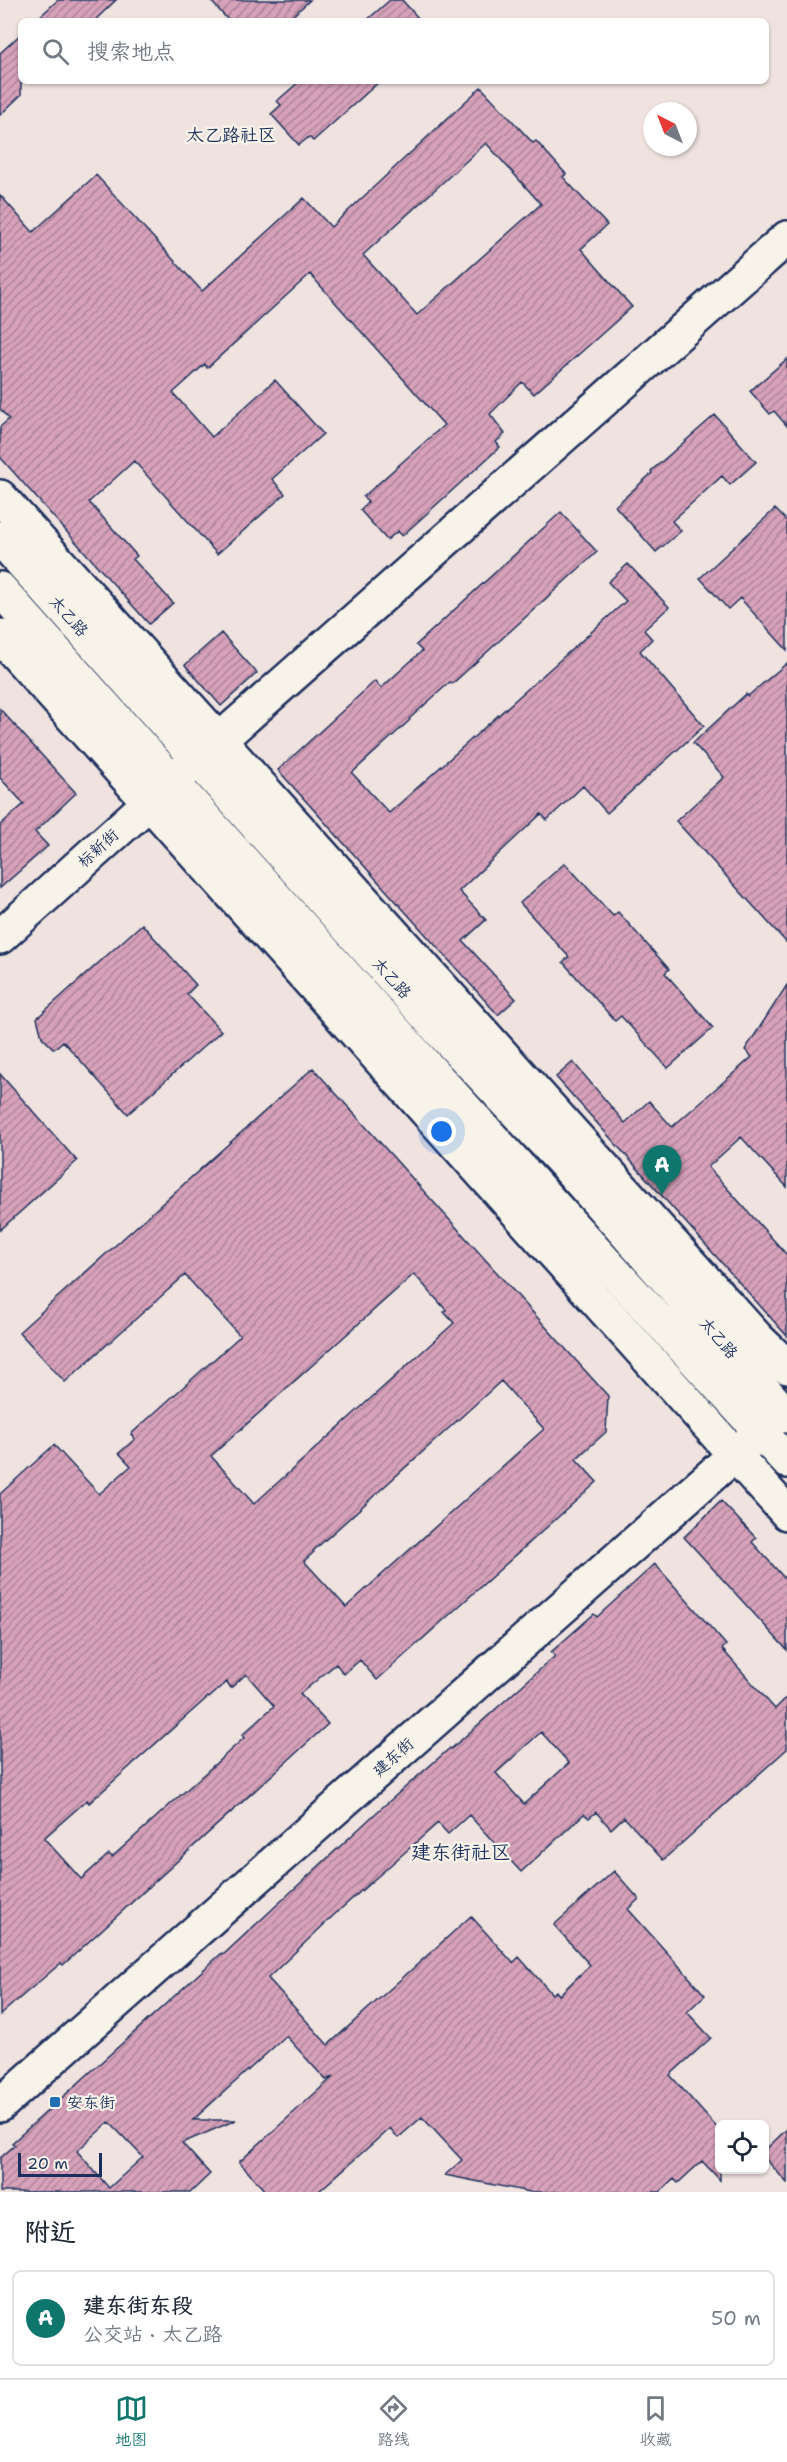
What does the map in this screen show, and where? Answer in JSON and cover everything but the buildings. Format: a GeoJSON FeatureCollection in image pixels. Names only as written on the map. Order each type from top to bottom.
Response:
{"type":"FeatureCollection","features":[{"type":"Feature","properties":{"kind":"main road","name":"标新街"},"geometry":{"type":"LineString","coordinates":[[0,937],[207,750],[787,238]]}},
{"type":"Feature","properties":{"kind":"main road"},"geometry":{"type":"LineString","coordinates":[[0,497],[207,750],[757,1338],[787,1367]]}},
{"type":"Feature","properties":{"kind":"main road","name":"太乙路"},"geometry":{"type":"LineString","coordinates":[[0,538],[207,750],[440,1031],[564,1162],[780,1417],[787,1461]]}},
{"type":"Feature","properties":{"kind":"main road","name":"太乙路"},"geometry":{"type":"LineString","coordinates":[[0,589],[161,791],[430,1070],[780,1417]]}},
{"type":"Feature","properties":{"kind":"main road"},"geometry":{"type":"LineString","coordinates":[[0,636],[161,791],[787,1513]]}},
{"type":"Feature","properties":{"kind":"main road","name":"建东街"},"geometry":{"type":"LineString","coordinates":[[0,2105],[780,1417]]}},
{"type":"Feature","properties":{"kind":"place","name":"建东街东段"},"geometry":{"type":"Point","coordinates":[662,1195]}},
{"type":"Feature","properties":{"kind":"place","name":"安东街"},"geometry":{"type":"Point","coordinates":[55,2102]}},
{"type":"Feature","properties":{"kind":"district","name":"太乙路社区"},"geometry":{"type":"Point","coordinates":[231,135]}},
{"type":"Feature","properties":{"kind":"district","name":"建东街社区"},"geometry":{"type":"Point","coordinates":[461,1852]}}]}
